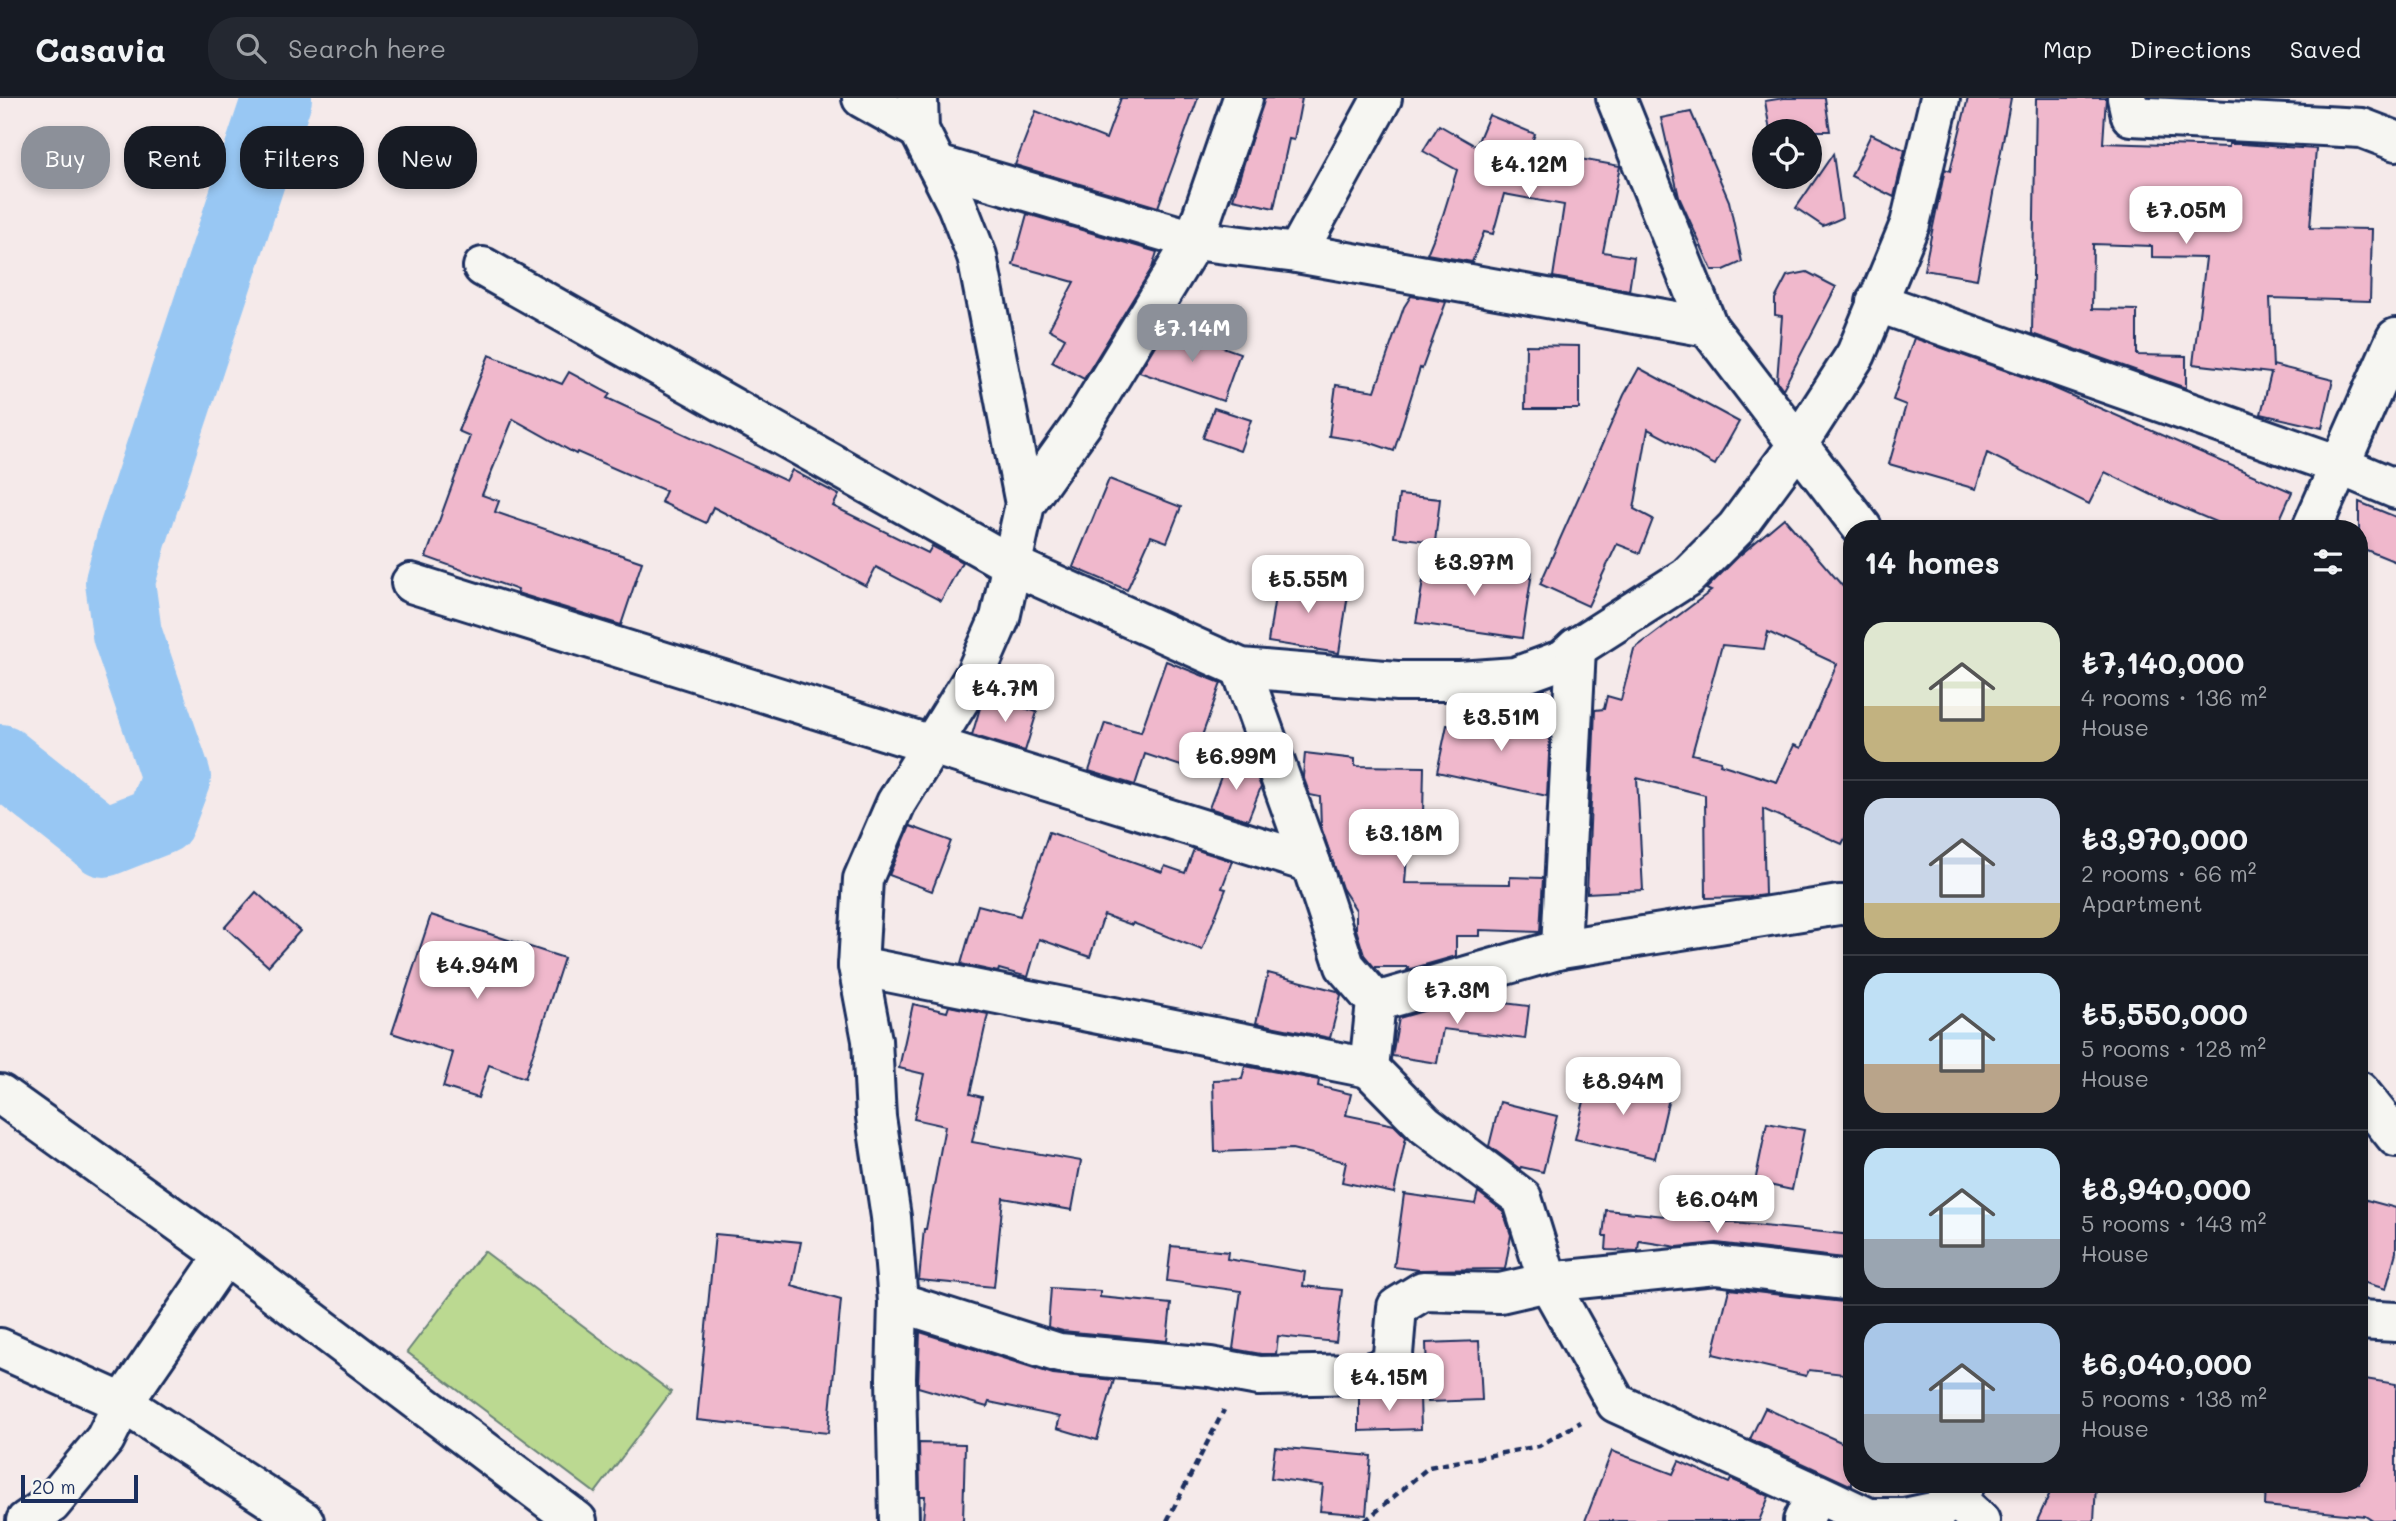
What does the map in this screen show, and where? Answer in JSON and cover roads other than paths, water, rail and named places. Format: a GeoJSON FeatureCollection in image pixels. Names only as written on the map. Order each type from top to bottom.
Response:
{"type":"FeatureCollection","features":[{"type":"Feature","properties":{"kind":"street"},"geometry":{"type":"LineString","coordinates":[[862,98],[918,114],[937,165],[957,205],[977,256],[1025,504],[1000,618],[980,664],[895,803],[863,879],[858,966],[872,1041],[876,1117],[891,1217],[898,1302],[895,1378],[899,1521]]}},
{"type":"Feature","properties":{"kind":"street"},"geometry":{"type":"LineString","coordinates":[[1025,504],[1082,424],[1194,240],[1243,98]]}},
{"type":"Feature","properties":{"kind":"street"},"geometry":{"type":"LineString","coordinates":[[1297,253],[1382,98]]}},
{"type":"Feature","properties":{"kind":"street"},"geometry":{"type":"LineString","coordinates":[[1616,98],[1708,327],[1856,520]]}},
{"type":"Feature","properties":{"kind":"street"},"geometry":{"type":"LineString","coordinates":[[483,267],[1012,565],[1241,668],[1397,681],[1460,681],[1515,677],[1564,659],[1576,648],[1687,577],[1736,528],[1798,444],[1856,354],[1910,224],[1940,98]]}},
{"type":"Feature","properties":{"kind":"street"},"geometry":{"type":"LineString","coordinates":[[2127,98],[2131,116],[2361,128],[2396,141]]}},
{"type":"Feature","properties":{"kind":"street"},"geometry":{"type":"LineString","coordinates":[[937,165],[1194,240],[1297,253],[1708,327]]}},
{"type":"Feature","properties":{"kind":"street"},"geometry":{"type":"LineString","coordinates":[[1876,302],[2339,465],[2396,489]]}},
{"type":"Feature","properties":{"kind":"street"},"geometry":{"type":"LineString","coordinates":[[2315,520],[2396,338]]}},
{"type":"Feature","properties":{"kind":"street"},"geometry":{"type":"LineString","coordinates":[[411,583],[1311,863]]}},
{"type":"Feature","properties":{"kind":"street"},"geometry":{"type":"LineString","coordinates":[[1561,949],[1576,648]]}},
{"type":"Feature","properties":{"kind":"street"},"geometry":{"type":"LineString","coordinates":[[1241,668],[1345,967],[1376,1002],[1369,1068]]}},
{"type":"Feature","properties":{"kind":"street"},"geometry":{"type":"LineString","coordinates":[[1376,1002],[1561,949],[1843,905]]}},
{"type":"Feature","properties":{"kind":"street"},"geometry":{"type":"LineString","coordinates":[[858,966],[1369,1068],[1425,1125],[1522,1198],[1548,1282],[1616,1403],[1804,1506],[1869,1518],[1904,1518],[1966,1501]]}},
{"type":"Feature","properties":{"kind":"street"},"geometry":{"type":"LineString","coordinates":[[0,1094],[225,1255],[577,1521]]}},
{"type":"Feature","properties":{"kind":"street"},"geometry":{"type":"LineString","coordinates":[[2368,1102],[2396,1138]]}},
{"type":"Feature","properties":{"kind":"street"},"geometry":{"type":"LineString","coordinates":[[26,1521],[51,1504],[105,1439],[123,1403],[225,1255]]}},
{"type":"Feature","properties":{"kind":"street"},"geometry":{"type":"LineString","coordinates":[[898,1302],[1059,1353],[1210,1367],[1259,1376],[1364,1374],[1392,1366],[1397,1307],[1423,1291],[1500,1293],[1548,1282],[1715,1265],[1843,1280]]}},
{"type":"Feature","properties":{"kind":"street"},"geometry":{"type":"LineString","coordinates":[[2368,1320],[2396,1322]]}},
{"type":"Feature","properties":{"kind":"street"},"geometry":{"type":"LineString","coordinates":[[0,1348],[123,1403],[304,1521]]}},
{"type":"Feature","properties":{"kind":"waterway"},"geometry":{"type":"LineString","coordinates":[[0,759],[104,842],[160,820],[176,777],[127,634],[120,582],[132,537],[277,98]]}}]}
